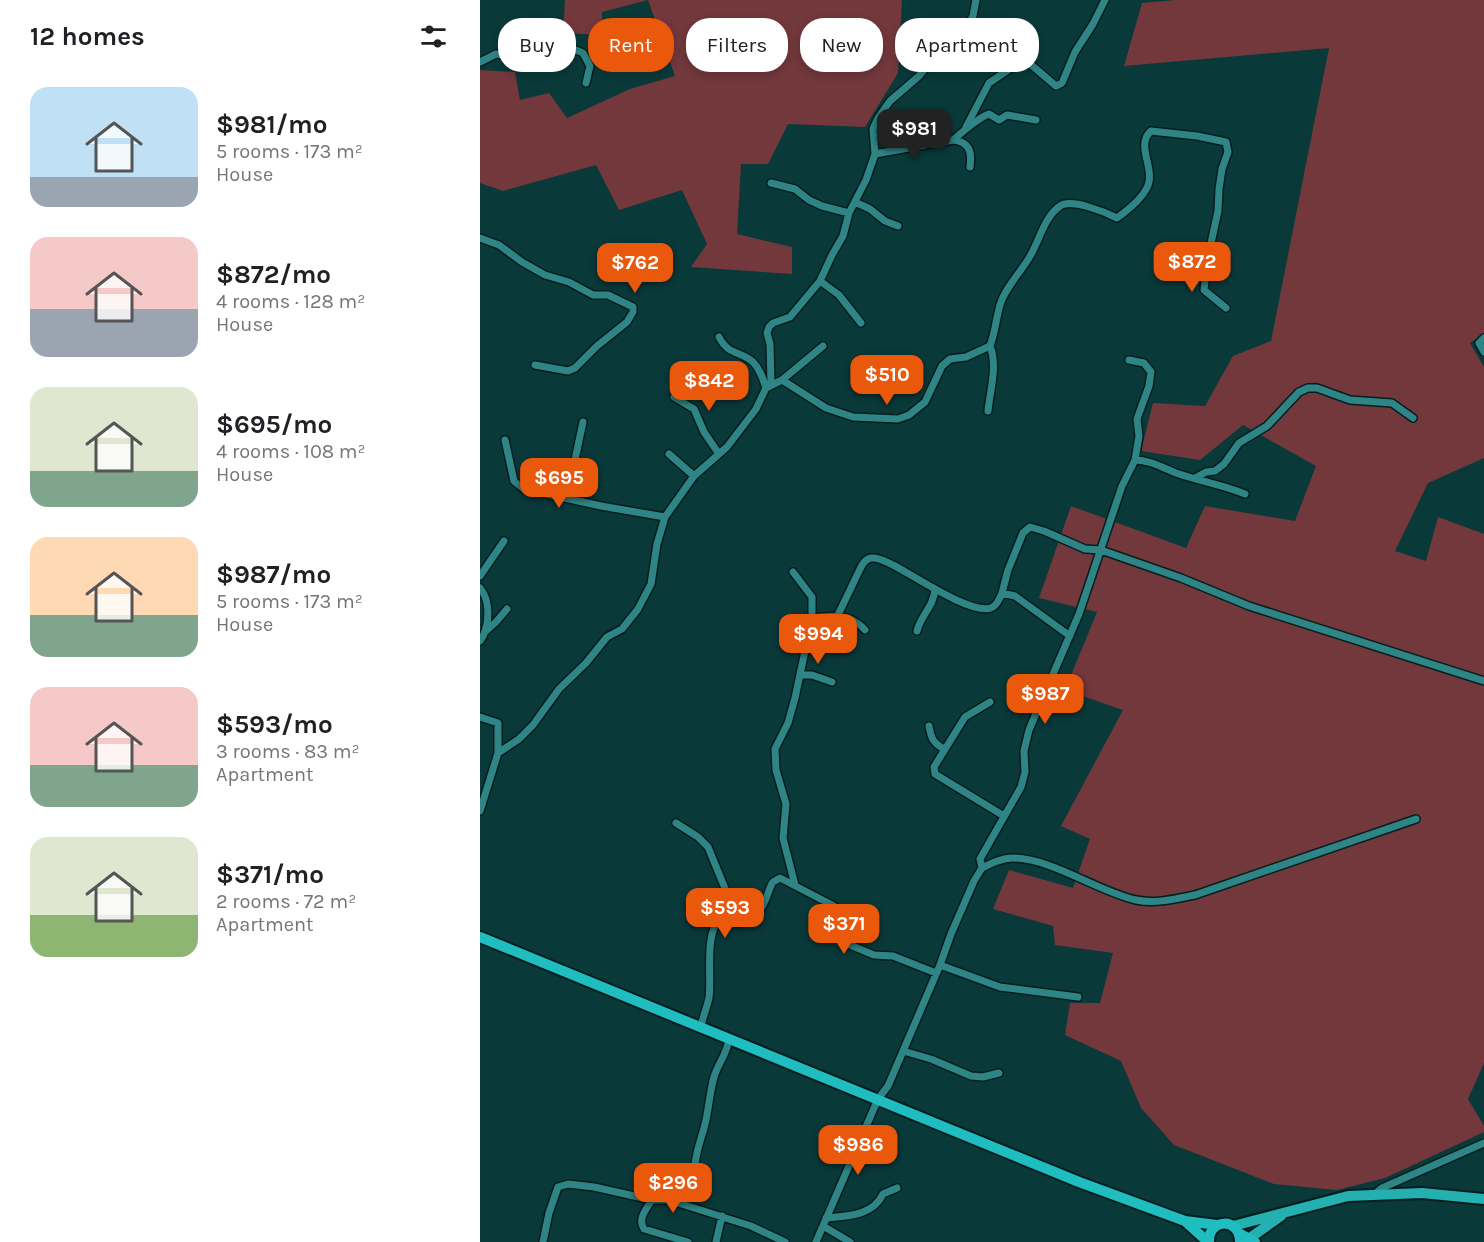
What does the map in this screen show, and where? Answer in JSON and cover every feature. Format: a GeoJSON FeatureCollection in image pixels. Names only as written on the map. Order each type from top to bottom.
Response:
{"type":"FeatureCollection","features":[{"type":"Feature","properties":{"kind":"highway"},"geometry":{"type":"LineString","coordinates":[[480,937],[1079,1182],[1185,1221],[1217,1225],[1225,1223],[1243,1237]]}},
{"type":"Feature","properties":{"kind":"highway"},"geometry":{"type":"LineString","coordinates":[[1185,1221],[1207,1240],[1217,1225]]}},
{"type":"Feature","properties":{"kind":"main road"},"geometry":{"type":"LineString","coordinates":[[1243,1237],[1283,1214],[1327,1200],[1375,1194],[1422,1193],[1484,1199]]}},
{"type":"Feature","properties":{"kind":"main road"},"geometry":{"type":"LineString","coordinates":[[1243,1237],[1283,1214]]}},
{"type":"Feature","properties":{"kind":"street"},"geometry":{"type":"LineString","coordinates":[[498,753],[519,739],[533,725],[559,689],[586,663],[607,637],[622,629],[638,609],[651,584],[657,544],[665,517],[694,476],[719,454],[756,409],[769,386],[767,333],[769,327],[773,322],[790,317],[820,281],[843,236],[849,213],[875,154],[873,129],[878,118],[890,101],[919,76],[932,60],[963,35],[973,16],[976,0]]}},
{"type":"Feature","properties":{"kind":"street"},"geometry":{"type":"LineString","coordinates":[[953,141],[966,126],[989,83],[1017,64],[1024,62],[1035,66],[1056,86],[1062,83],[1076,52],[1105,0]]}},
{"type":"Feature","properties":{"kind":"street"},"geometry":{"type":"LineString","coordinates":[[576,50],[583,53],[590,66],[586,83]]}},
{"type":"Feature","properties":{"kind":"street"},"geometry":{"type":"LineString","coordinates":[[480,62],[498,54]]}},
{"type":"Feature","properties":{"kind":"street"},"geometry":{"type":"LineString","coordinates":[[966,126],[975,124],[989,114],[999,120],[1007,116],[1036,120]]}},
{"type":"Feature","properties":{"kind":"street"},"geometry":{"type":"LineString","coordinates":[[988,411],[994,365],[994,355],[990,346],[1000,304],[1011,283],[1029,257],[1049,218],[1060,206],[1076,202],[1117,218],[1146,191],[1150,174],[1145,143],[1147,134],[1151,130],[1226,142],[1228,146],[1220,182],[1218,211],[1208,257],[1204,290],[1226,308]]}},
{"type":"Feature","properties":{"kind":"street"},"geometry":{"type":"LineString","coordinates":[[875,154],[953,141],[967,145],[972,153],[970,167]]}},
{"type":"Feature","properties":{"kind":"street"},"geometry":{"type":"LineString","coordinates":[[771,183],[795,189],[816,203],[849,213]]}},
{"type":"Feature","properties":{"kind":"street"},"geometry":{"type":"LineString","coordinates":[[855,202],[870,209],[885,221],[898,226]]}},
{"type":"Feature","properties":{"kind":"street"},"geometry":{"type":"LineString","coordinates":[[480,238],[499,245],[545,275],[569,282],[593,295],[608,295],[633,307],[633,312],[627,322],[597,346],[575,368],[568,372],[535,365]]}},
{"type":"Feature","properties":{"kind":"street"},"geometry":{"type":"LineString","coordinates":[[820,281],[839,295],[861,323]]}},
{"type":"Feature","properties":{"kind":"street"},"geometry":{"type":"LineString","coordinates":[[719,337],[723,346],[754,363],[769,386]]}},
{"type":"Feature","properties":{"kind":"street"},"geometry":{"type":"LineString","coordinates":[[1484,338],[1479,343],[1484,351]]}},
{"type":"Feature","properties":{"kind":"street"},"geometry":{"type":"LineString","coordinates":[[769,386],[782,380],[824,346]]}},
{"type":"Feature","properties":{"kind":"street"},"geometry":{"type":"LineString","coordinates":[[782,380],[826,408],[854,417],[898,419],[909,415],[925,402],[942,366],[950,359],[966,357],[990,346]]}},
{"type":"Feature","properties":{"kind":"street"},"geometry":{"type":"LineString","coordinates":[[982,868],[980,859],[1021,787],[1024,751],[1029,730],[1070,636],[1122,486],[1135,460],[1139,436],[1137,419],[1149,386],[1151,372],[1144,363],[1129,360]]}},
{"type":"Feature","properties":{"kind":"street"},"geometry":{"type":"LineString","coordinates":[[1195,478],[1206,472],[1215,471],[1224,464],[1239,443],[1267,426],[1299,392],[1308,388],[1317,388],[1350,400],[1392,403],[1413,418]]}},
{"type":"Feature","properties":{"kind":"street"},"geometry":{"type":"LineString","coordinates":[[674,397],[686,402],[694,409],[704,432],[719,454]]}},
{"type":"Feature","properties":{"kind":"street"},"geometry":{"type":"LineString","coordinates":[[571,498],[573,469],[583,422]]}},
{"type":"Feature","properties":{"kind":"street"},"geometry":{"type":"LineString","coordinates":[[505,440],[514,481],[524,489],[665,517]]}},
{"type":"Feature","properties":{"kind":"street"},"geometry":{"type":"LineString","coordinates":[[669,454],[694,476]]}},
{"type":"Feature","properties":{"kind":"street"},"geometry":{"type":"LineString","coordinates":[[1135,460],[1142,460],[1179,474],[1222,484],[1245,494]]}},
{"type":"Feature","properties":{"kind":"street"},"geometry":{"type":"LineString","coordinates":[[837,617],[865,560],[871,558],[881,559],[973,607],[990,608],[996,605],[1002,593],[1008,570],[1023,532],[1030,527],[1085,549],[1101,549],[1249,606],[1484,681]]}},
{"type":"Feature","properties":{"kind":"street"},"geometry":{"type":"LineString","coordinates":[[480,576],[504,542]]}},
{"type":"Feature","properties":{"kind":"street"},"geometry":{"type":"LineString","coordinates":[[793,572],[812,597],[812,618],[801,675],[788,723],[776,749],[776,770],[786,804],[783,838],[795,885]]}},
{"type":"Feature","properties":{"kind":"street"},"geometry":{"type":"LineString","coordinates":[[480,588],[488,599],[486,630]]}},
{"type":"Feature","properties":{"kind":"street"},"geometry":{"type":"LineString","coordinates":[[917,631],[935,598],[935,589]]}},
{"type":"Feature","properties":{"kind":"street"},"geometry":{"type":"LineString","coordinates":[[1002,593],[1015,596],[1070,636]]}},
{"type":"Feature","properties":{"kind":"street"},"geometry":{"type":"LineString","coordinates":[[480,641],[486,630],[507,609]]}},
{"type":"Feature","properties":{"kind":"street"},"geometry":{"type":"LineString","coordinates":[[812,618],[837,617],[857,621],[865,630]]}},
{"type":"Feature","properties":{"kind":"street"},"geometry":{"type":"LineString","coordinates":[[801,675],[812,675],[832,682]]}},
{"type":"Feature","properties":{"kind":"street"},"geometry":{"type":"LineString","coordinates":[[990,702],[965,717],[934,767],[935,774],[1004,816]]}},
{"type":"Feature","properties":{"kind":"street"},"geometry":{"type":"LineString","coordinates":[[480,717],[498,723],[498,753],[480,811]]}},
{"type":"Feature","properties":{"kind":"street"},"geometry":{"type":"LineString","coordinates":[[929,726],[930,736],[934,743],[944,748]]}},
{"type":"Feature","properties":{"kind":"street"},"geometry":{"type":"LineString","coordinates":[[816,1242],[878,1099],[888,1086],[951,934],[982,868],[1011,858],[1020,859],[1061,871],[1135,900],[1157,902],[1195,896],[1416,819]]}},
{"type":"Feature","properties":{"kind":"street"},"geometry":{"type":"LineString","coordinates":[[676,823],[698,837],[708,847],[731,903],[729,910],[715,923],[709,956],[709,997],[700,1026]]}},
{"type":"Feature","properties":{"kind":"street"},"geometry":{"type":"LineString","coordinates":[[720,919],[743,923],[750,920],[764,905],[770,887],[776,880],[784,879],[800,890],[834,906],[843,914],[842,933],[850,945],[874,955],[893,956],[936,973]]}},
{"type":"Feature","properties":{"kind":"street"},"geometry":{"type":"LineString","coordinates":[[940,965],[1000,987],[1078,998]]}},
{"type":"Feature","properties":{"kind":"street"},"geometry":{"type":"LineString","coordinates":[[669,1200],[682,1177],[695,1166],[708,1114],[713,1080],[719,1063],[728,1049],[729,1038]]}},
{"type":"Feature","properties":{"kind":"street"},"geometry":{"type":"LineString","coordinates":[[903,1051],[931,1059],[971,1076],[983,1077],[999,1073]]}},
{"type":"Feature","properties":{"kind":"street"},"geometry":{"type":"LineString","coordinates":[[1375,1194],[1382,1188],[1484,1143]]}},
{"type":"Feature","properties":{"kind":"street"},"geometry":{"type":"LineString","coordinates":[[543,1242],[549,1213],[558,1187],[568,1185],[594,1187],[652,1200],[669,1200],[723,1216],[774,1240],[785,1242]]}},
{"type":"Feature","properties":{"kind":"street"},"geometry":{"type":"LineString","coordinates":[[826,1218],[852,1216],[871,1209],[879,1203],[883,1194],[897,1188]]}},
{"type":"Feature","properties":{"kind":"street"},"geometry":{"type":"LineString","coordinates":[[652,1200],[642,1219],[641,1226],[644,1229],[688,1242]]}},
{"type":"Feature","properties":{"kind":"street"},"geometry":{"type":"LineString","coordinates":[[716,1242],[723,1216]]}},
{"type":"Feature","properties":{"kind":"street"},"geometry":{"type":"LineString","coordinates":[[823,1226],[850,1242]]}},
{"type":"Feature","properties":{"kind":"shaded area"},"geometry":{"type":"Polygon","coordinates":[[[565,0],[648,0],[602,12],[602,18],[588,18],[588,34],[576,34],[576,18],[564,18],[565,0]]]}},
{"type":"Feature","properties":{"kind":"shaded area"},"geometry":{"type":"Polygon","coordinates":[[[648,0],[902,0],[901,18],[895,18],[895,72],[898,73],[865,127],[788,124],[768,164],[741,164],[737,234],[792,247],[792,274],[691,267],[707,244],[682,190],[619,210],[596,165],[503,191],[480,183],[480,70],[515,72],[520,100],[549,93],[567,118],[630,89],[675,76],[674,18],[654,18],[648,0]]]}},
{"type":"Feature","properties":{"kind":"shaded area"},"geometry":{"type":"Polygon","coordinates":[[[1175,0],[1484,0],[1484,333],[1470,343],[1484,367],[1484,458],[1428,483],[1395,551],[1426,561],[1438,517],[1484,534],[1484,1063],[1468,1099],[1484,1126],[1484,1132],[1385,1178],[1337,1190],[1274,1184],[1174,1145],[1141,1108],[1121,1061],[1065,1035],[1070,1003],[1100,1003],[1113,953],[1055,945],[1053,926],[993,909],[1009,870],[1073,888],[1090,839],[1061,826],[1123,710],[1065,690],[1097,612],[1039,598],[1071,506],[1186,548],[1205,506],[1295,521],[1316,466],[1243,425],[1200,460],[1141,451],[1153,403],[1205,406],[1233,356],[1271,341],[1329,48],[1124,66],[1142,3],[1175,0]]]}}]}
